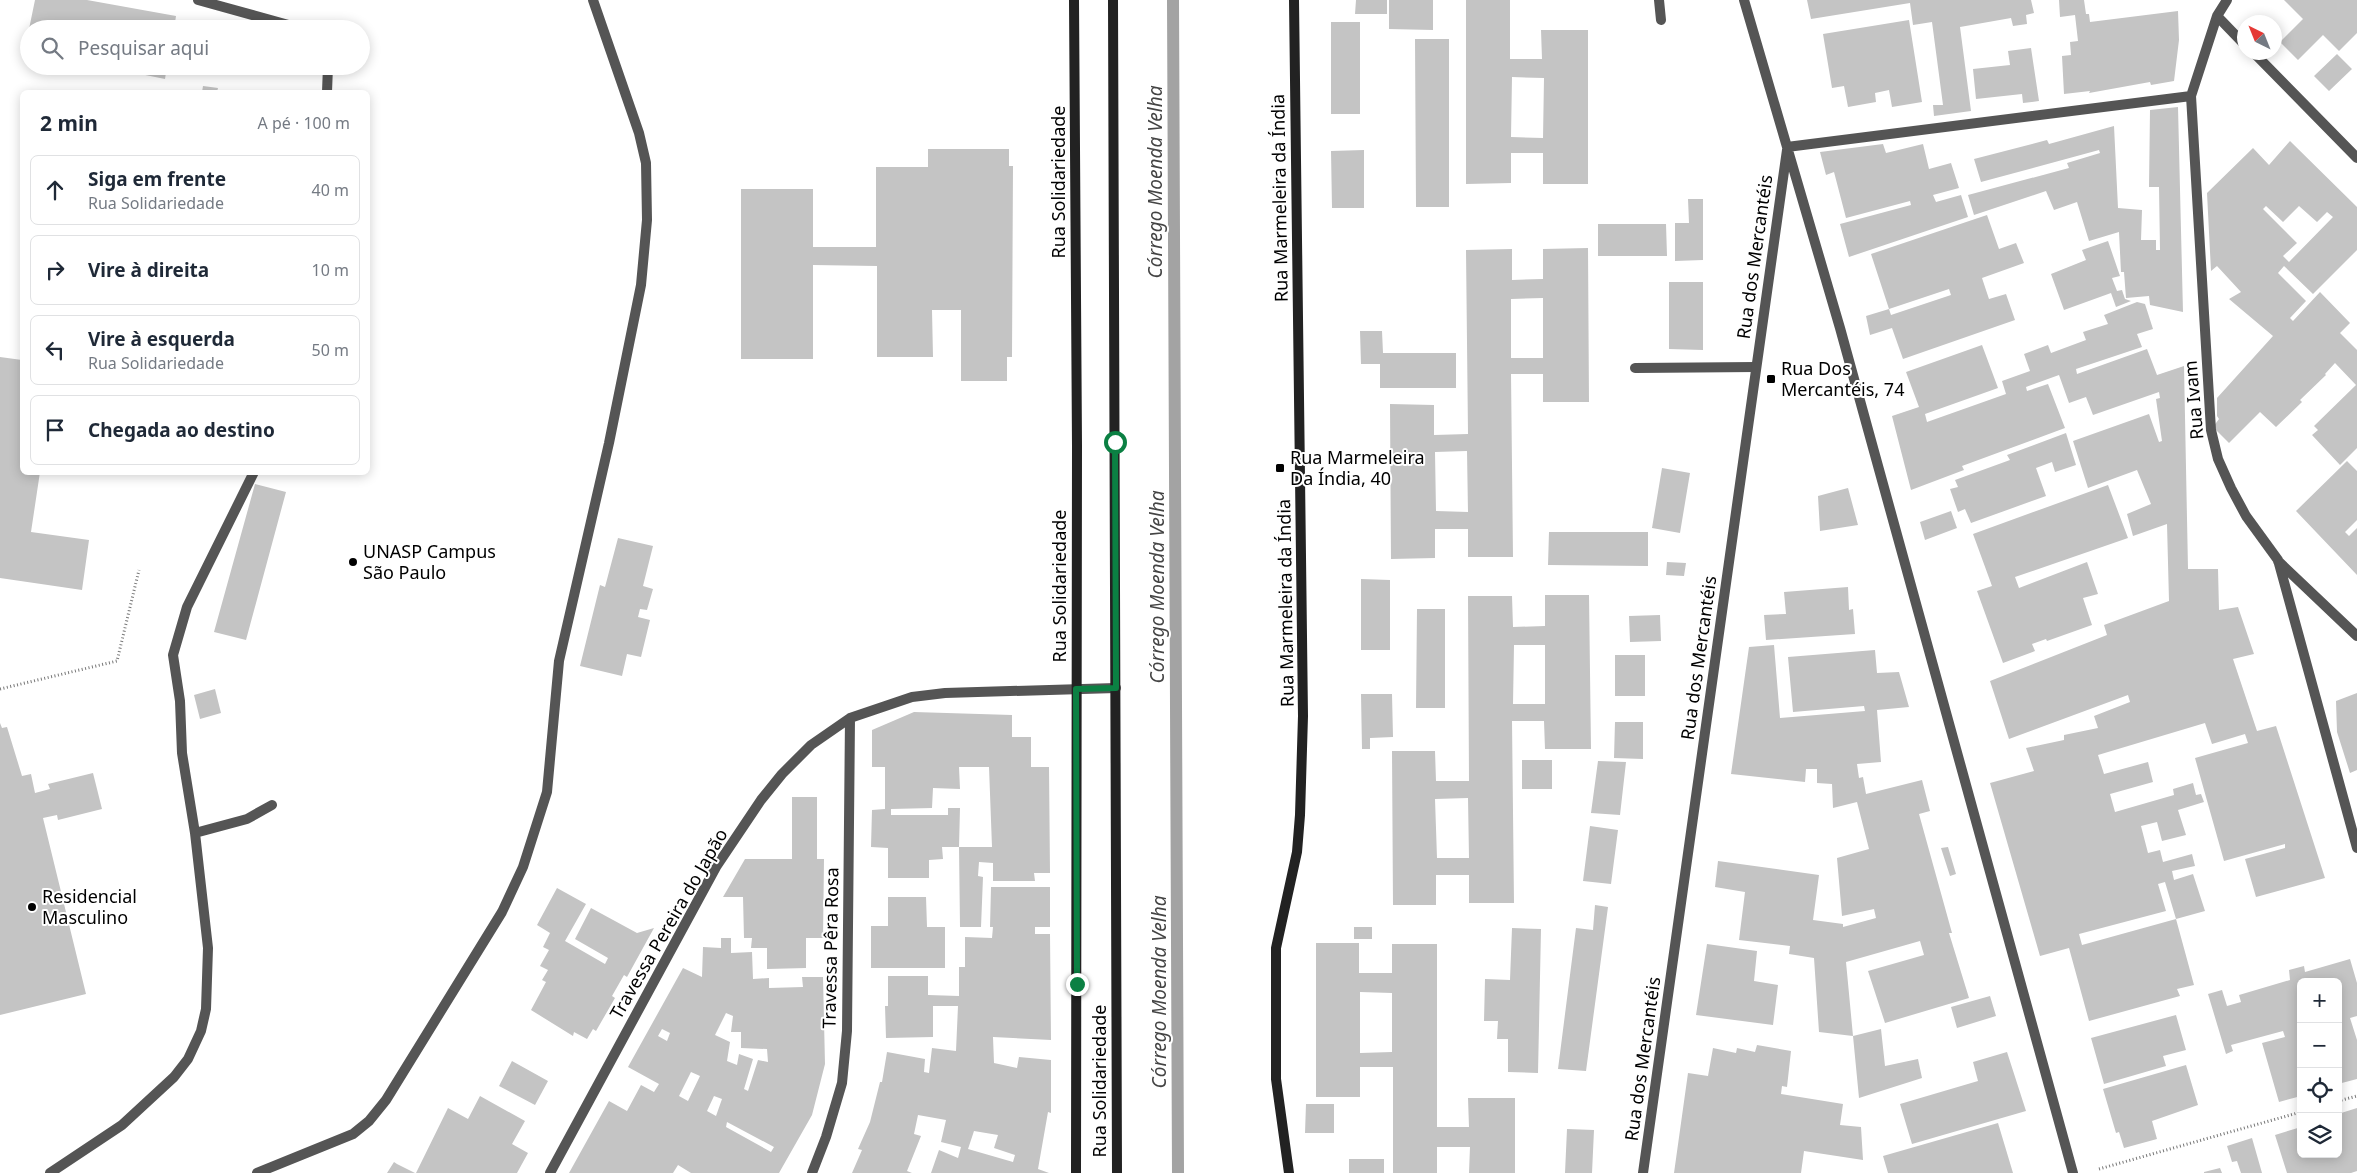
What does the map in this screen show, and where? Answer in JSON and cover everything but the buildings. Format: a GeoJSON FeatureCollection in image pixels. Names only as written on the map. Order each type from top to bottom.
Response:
{"type":"FeatureCollection","features":[{"type":"Feature","properties":{"kind":"main road","name":"Rua Solidariedade"},"geometry":{"type":"LineString","coordinates":[[1074,0],[1076,1173]]}},
{"type":"Feature","properties":{"kind":"main road","name":"Rua Solidariedade"},"geometry":{"type":"LineString","coordinates":[[1113,0],[1116,1173]]}},
{"type":"Feature","properties":{"kind":"main road","name":"Rua Marmeleira da Índia"},"geometry":{"type":"LineString","coordinates":[[1289,1173],[1276,1079],[1276,948],[1297,852],[1303,716],[1294,0]]}},
{"type":"Feature","properties":{"kind":"street"},"geometry":{"type":"LineString","coordinates":[[198,0],[270,20]]}},
{"type":"Feature","properties":{"kind":"street"},"geometry":{"type":"LineString","coordinates":[[257,1173],[353,1134],[369,1121],[386,1100],[502,912],[523,867],[547,792],[559,661],[609,443],[641,285],[647,220],[646,163],[640,133],[593,0]]}},
{"type":"Feature","properties":{"kind":"street"},"geometry":{"type":"LineString","coordinates":[[1659,0],[1661,20]]}},
{"type":"Feature","properties":{"kind":"street"},"geometry":{"type":"LineString","coordinates":[[1744,0],[1843,338],[2073,1173]]}},
{"type":"Feature","properties":{"kind":"street","name":"Rua Ivam"},"geometry":{"type":"LineString","coordinates":[[2227,0],[2217,16],[2192,96],[2210,430],[2218,459],[2231,488],[2246,516],[2278,560],[2357,848]]}},
{"type":"Feature","properties":{"kind":"street"},"geometry":{"type":"LineString","coordinates":[[2217,16],[2237,37]]}},
{"type":"Feature","properties":{"kind":"street"},"geometry":{"type":"LineString","coordinates":[[2261,60],[2357,158]]}},
{"type":"Feature","properties":{"kind":"street"},"geometry":{"type":"LineString","coordinates":[[326,90],[327,75]]}},
{"type":"Feature","properties":{"kind":"street"},"geometry":{"type":"LineString","coordinates":[[1787,147],[2192,96]]}},
{"type":"Feature","properties":{"kind":"street","name":"Rua dos Mercantéis"},"geometry":{"type":"LineString","coordinates":[[1643,1173],[1787,147]]}},
{"type":"Feature","properties":{"kind":"street"},"geometry":{"type":"LineString","coordinates":[[1635,368],[1756,367]]}},
{"type":"Feature","properties":{"kind":"street"},"geometry":{"type":"LineString","coordinates":[[50,1173],[122,1125],[174,1077],[188,1059],[202,1031],[206,1009],[208,948],[195,832],[182,753],[180,701],[173,655],[187,607],[253,475]]}},
{"type":"Feature","properties":{"kind":"street"},"geometry":{"type":"LineString","coordinates":[[2278,560],[2357,636]]}},
{"type":"Feature","properties":{"kind":"street","name":"Travessa Pereira do Japão"},"geometry":{"type":"LineString","coordinates":[[550,1173],[716,867],[761,800],[782,774],[811,745],[850,718],[912,698],[936,694],[1116,688]]}},
{"type":"Feature","properties":{"kind":"street","name":"Travessa Pêra Rosa"},"geometry":{"type":"LineString","coordinates":[[812,1173],[826,1138],[842,1083],[847,1032],[850,718]]}},
{"type":"Feature","properties":{"kind":"street"},"geometry":{"type":"LineString","coordinates":[[195,832],[247,819],[272,805]]}},
{"type":"Feature","properties":{"kind":"path"},"geometry":{"type":"LineString","coordinates":[[0,690],[117,661],[139,570]]}},
{"type":"Feature","properties":{"kind":"path"},"geometry":{"type":"LineString","coordinates":[[2342,1100],[2357,1096]]}},
{"type":"Feature","properties":{"kind":"path"},"geometry":{"type":"LineString","coordinates":[[2096,1170],[2297,1113]]}},
{"type":"Feature","properties":{"kind":"waterway","name":"Córrego Moenda Velha"},"geometry":{"type":"LineString","coordinates":[[1173,0],[1178,1173]]}},
{"type":"Feature","properties":{"kind":"place","name":"Rua Dos Mercantéis, 74"},"geometry":{"type":"Point","coordinates":[1771,379]}},
{"type":"Feature","properties":{"kind":"place","name":"Rua Marmeleira Da Índia, 40"},"geometry":{"type":"Point","coordinates":[1280,468]}},
{"type":"Feature","properties":{"kind":"place","name":"UNASP Campus São Paulo"},"geometry":{"type":"Point","coordinates":[353,562]}},
{"type":"Feature","properties":{"kind":"place","name":"Residencial Masculino"},"geometry":{"type":"Point","coordinates":[32,907]}},
{"type":"Feature","properties":{"kind":"route"},"geometry":{"type":"LineString","coordinates":[[1077,984],[1076,689],[1116,688],[1115,442]]}}]}
